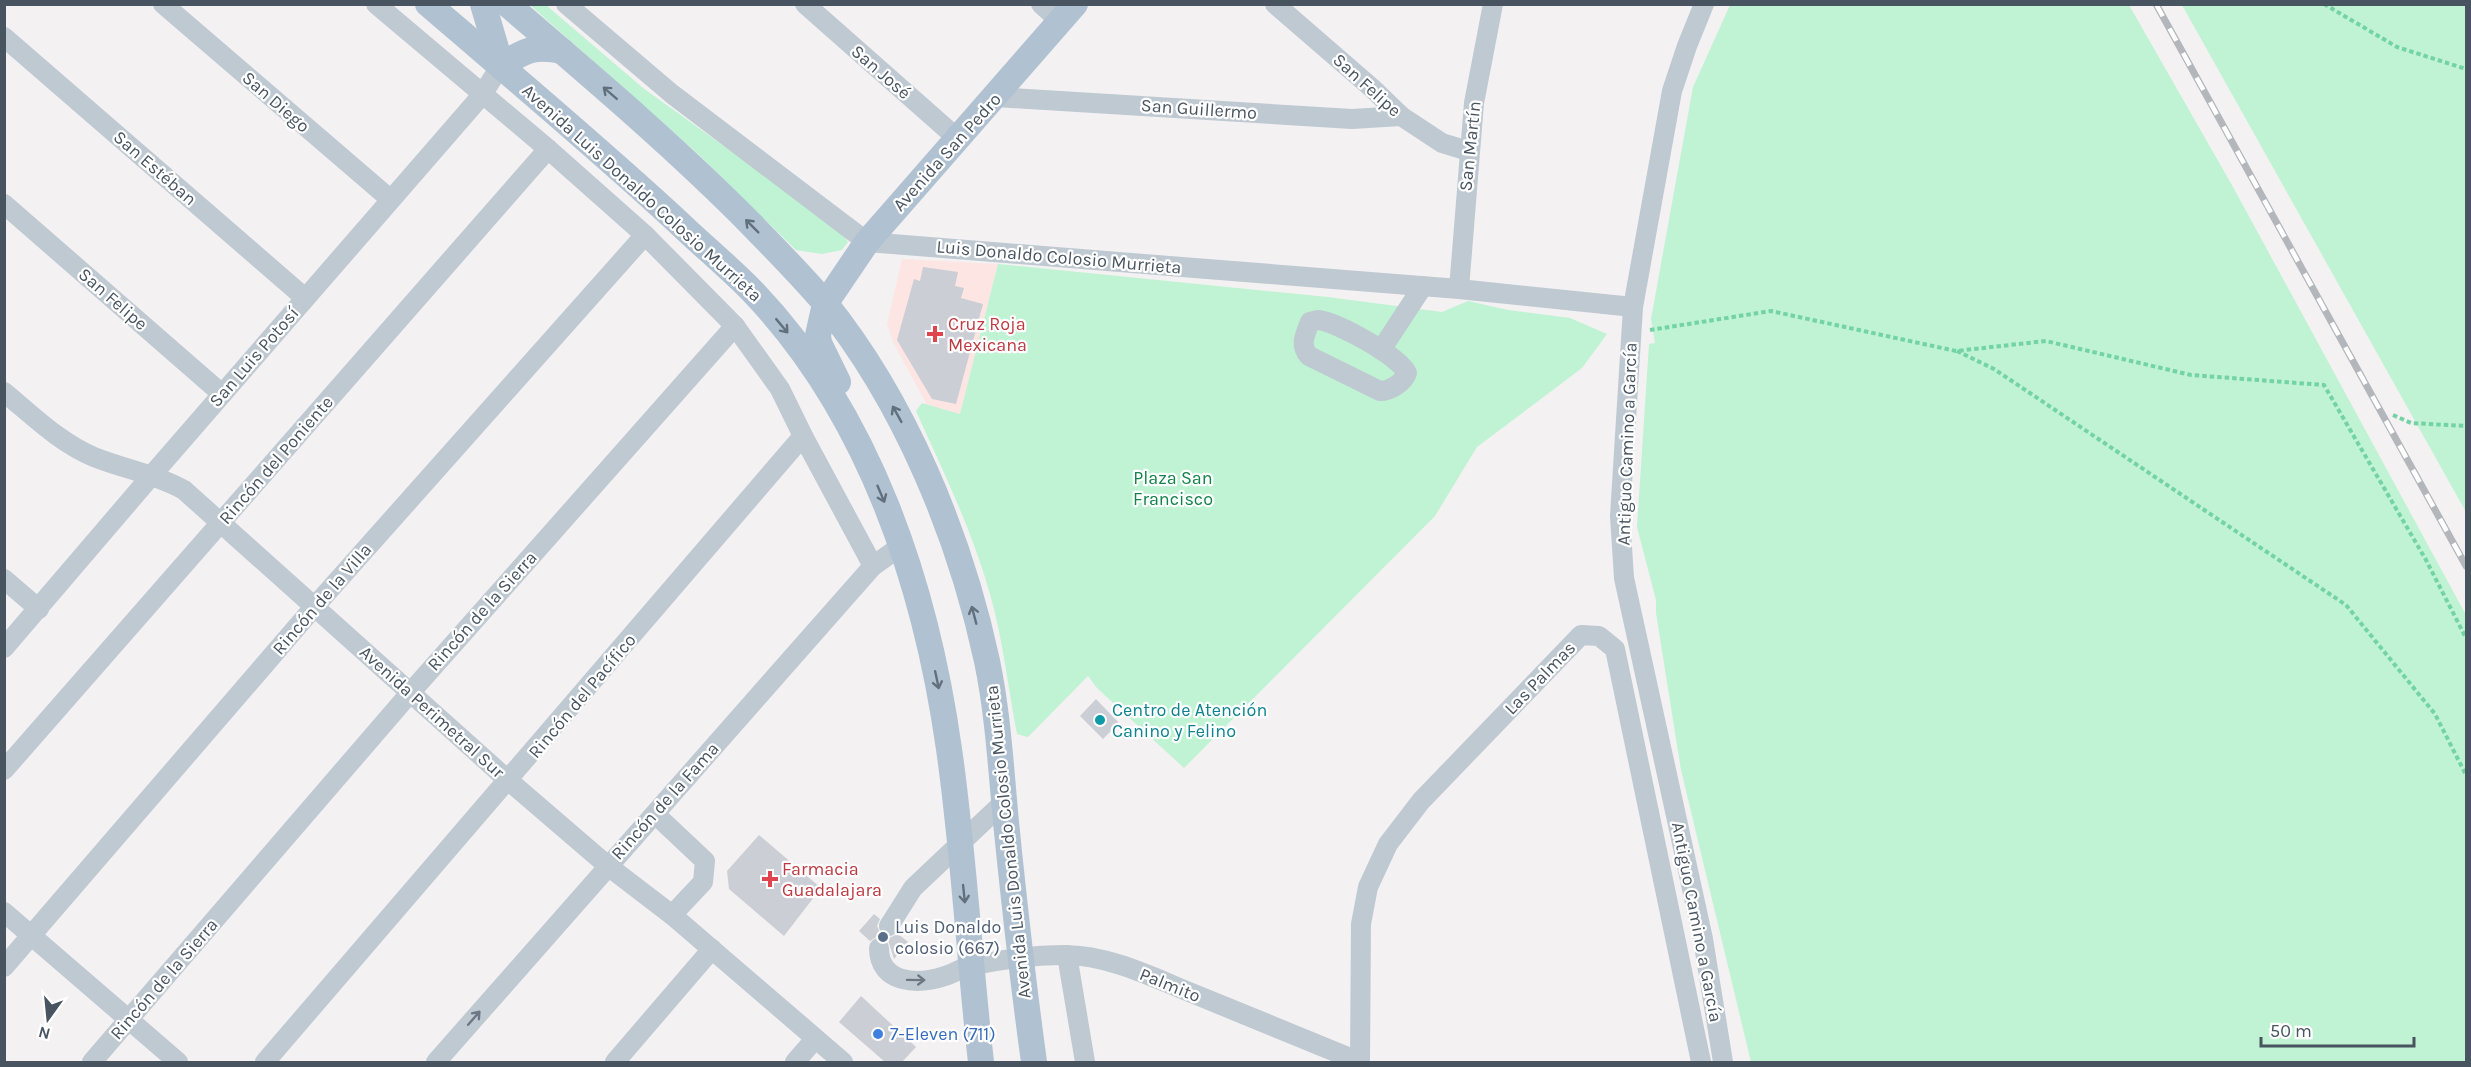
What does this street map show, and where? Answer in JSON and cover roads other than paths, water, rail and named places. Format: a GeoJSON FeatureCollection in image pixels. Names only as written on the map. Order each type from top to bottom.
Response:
{"type":"FeatureCollection","features":[{"type":"Feature","properties":{"kind":"main road","name":"Avenida Luis Donaldo Colosio Murrieta"},"geometry":{"type":"LineString","coordinates":[[428,4],[501,65],[659,205],[754,293],[799,348],[843,416],[880,492],[917,592],[940,696],[950,751],[981,1062]]}},
{"type":"Feature","properties":{"kind":"main road"},"geometry":{"type":"LineString","coordinates":[[483,4],[501,65],[528,48],[562,51]]}},
{"type":"Feature","properties":{"kind":"main road","name":"Avenida Luis Donaldo Colosio Murrieta"},"geometry":{"type":"LineString","coordinates":[[507,4],[700,172],[793,268],[825,304],[899,416],[933,490],[961,565],[987,662],[1003,776],[1019,957],[1034,1062]]}},
{"type":"Feature","properties":{"kind":"main road","name":"Avenida San Pedro"},"geometry":{"type":"LineString","coordinates":[[825,304],[867,242],[996,97],[1059,10]]}},
{"type":"Feature","properties":{"kind":"main road"},"geometry":{"type":"LineString","coordinates":[[825,304],[818,335],[819,343],[839,384],[843,400],[843,416]]}},
{"type":"Feature","properties":{"kind":"street","name":"San Diego"},"geometry":{"type":"LineString","coordinates":[[163,4],[390,199]]}},
{"type":"Feature","properties":{"kind":"street"},"geometry":{"type":"LineString","coordinates":[[376,4],[548,149],[645,235],[735,326],[780,389],[873,566]]}},
{"type":"Feature","properties":{"kind":"street"},"geometry":{"type":"LineString","coordinates":[[566,4],[672,94],[867,242]]}},
{"type":"Feature","properties":{"kind":"street","name":"San José"},"geometry":{"type":"LineString","coordinates":[[805,4],[958,139]]}},
{"type":"Feature","properties":{"kind":"street","name":"San Felipe"},"geometry":{"type":"LineString","coordinates":[[1275,4],[1401,116],[1442,143],[1468,150]]}},
{"type":"Feature","properties":{"kind":"street","name":"San Martín"},"geometry":{"type":"LineString","coordinates":[[1459,289],[1468,150],[1474,103],[1493,4]]}},
{"type":"Feature","properties":{"kind":"street","name":"Antiguo Camino a García"},"geometry":{"type":"LineString","coordinates":[[1704,4],[1672,91],[1632,307],[1620,516],[1624,578],[1703,939],[1723,1062]]}},
{"type":"Feature","properties":{"kind":"street","name":"San Estéban"},"geometry":{"type":"LineString","coordinates":[[4,37],[305,298]]}},
{"type":"Feature","properties":{"kind":"street","name":"San Luis Potosí"},"geometry":{"type":"LineString","coordinates":[[4,648],[482,95],[501,65]]}},
{"type":"Feature","properties":{"kind":"street","name":"San Guillermo"},"geometry":{"type":"LineString","coordinates":[[996,97],[1352,119],[1401,116]]}},
{"type":"Feature","properties":{"kind":"street","name":"Rincón del Poniente"},"geometry":{"type":"LineString","coordinates":[[4,770],[548,149]]}},
{"type":"Feature","properties":{"kind":"street","name":"San Felipe"},"geometry":{"type":"LineString","coordinates":[[4,204],[222,394]]}},
{"type":"Feature","properties":{"kind":"street","name":"Rincón de la Villa"},"geometry":{"type":"LineString","coordinates":[[4,967],[315,606],[645,235]]}},
{"type":"Feature","properties":{"kind":"street","name":"Luis Donaldo Colosio Murrieta"},"geometry":{"type":"LineString","coordinates":[[867,242],[1459,289],[1632,307]]}},
{"type":"Feature","properties":{"kind":"street"},"geometry":{"type":"LineString","coordinates":[[1380,350],[1422,286]]}},
{"type":"Feature","properties":{"kind":"street"},"geometry":{"type":"LineString","coordinates":[[1329,321],[1380,350],[1404,367],[1407,373],[1404,379],[1386,391],[1380,391],[1309,356],[1304,350],[1303,340],[1310,322],[1329,321]]}},
{"type":"Feature","properties":{"kind":"street","name":"Rincón de la Sierra"},"geometry":{"type":"LineString","coordinates":[[92,1062],[410,693],[735,326]]}},
{"type":"Feature","properties":{"kind":"street","name":"Avenida Perimetral Sur"},"geometry":{"type":"LineString","coordinates":[[4,392],[46,427],[83,451],[152,475],[184,490],[410,693],[608,866],[672,915],[843,1062]]}},
{"type":"Feature","properties":{"kind":"street","name":"Rincón del Pacífico"},"geometry":{"type":"LineString","coordinates":[[265,1062],[803,436]]}},
{"type":"Feature","properties":{"kind":"street","name":"Rincón de la Fama"},"geometry":{"type":"LineString","coordinates":[[436,1062],[873,566],[901,546]]}},
{"type":"Feature","properties":{"kind":"street"},"geometry":{"type":"LineString","coordinates":[[4,579],[39,609]]}},
{"type":"Feature","properties":{"kind":"street","name":"Las Palmas"},"geometry":{"type":"LineString","coordinates":[[1360,1062],[1361,924],[1368,887],[1388,844],[1421,801],[1581,636],[1599,636],[1615,649],[1701,1062]]}},
{"type":"Feature","properties":{"kind":"street"},"geometry":{"type":"LineString","coordinates":[[889,926],[913,888],[1004,802]]}},
{"type":"Feature","properties":{"kind":"street"},"geometry":{"type":"LineString","coordinates":[[655,814],[705,861],[703,882],[672,915]]}},
{"type":"Feature","properties":{"kind":"street"},"geometry":{"type":"LineString","coordinates":[[4,912],[178,1062]]}},
{"type":"Feature","properties":{"kind":"street","name":"Palmito"},"geometry":{"type":"LineString","coordinates":[[879,948],[881,965],[897,978],[914,981],[944,977],[971,965],[1019,957],[1067,955],[1121,964],[1360,1062]]}},
{"type":"Feature","properties":{"kind":"street"},"geometry":{"type":"LineString","coordinates":[[615,1062],[712,949]]}},
{"type":"Feature","properties":{"kind":"street"},"geometry":{"type":"LineString","coordinates":[[1067,955],[1085,1062]]}},
{"type":"Feature","properties":{"kind":"street"},"geometry":{"type":"LineString","coordinates":[[795,1062],[815,1039]]}},
{"type":"Feature","properties":{"kind":"railway"},"geometry":{"type":"LineString","coordinates":[[2156,4],[2466,566]]}},
{"type":"Feature","properties":{"kind":"place","name":"Cruz Roja Mexicana"},"geometry":{"type":"Point","coordinates":[935,334]}},
{"type":"Feature","properties":{"kind":"place","name":"Centro de Atención Canino y Felino"},"geometry":{"type":"Point","coordinates":[1100,720]}},
{"type":"Feature","properties":{"kind":"place","name":"Farmacia Guadalajara"},"geometry":{"type":"Point","coordinates":[770,879]}},
{"type":"Feature","properties":{"kind":"place","name":"Luis Donaldo colosio (667)"},"geometry":{"type":"Point","coordinates":[883,937]}},
{"type":"Feature","properties":{"kind":"place","name":"7-Eleven (711)"},"geometry":{"type":"Point","coordinates":[878,1034]}},
{"type":"Feature","properties":{"kind":"park label","name":"Plaza San Francisco"},"geometry":{"type":"Point","coordinates":[1173,488]}}]}
